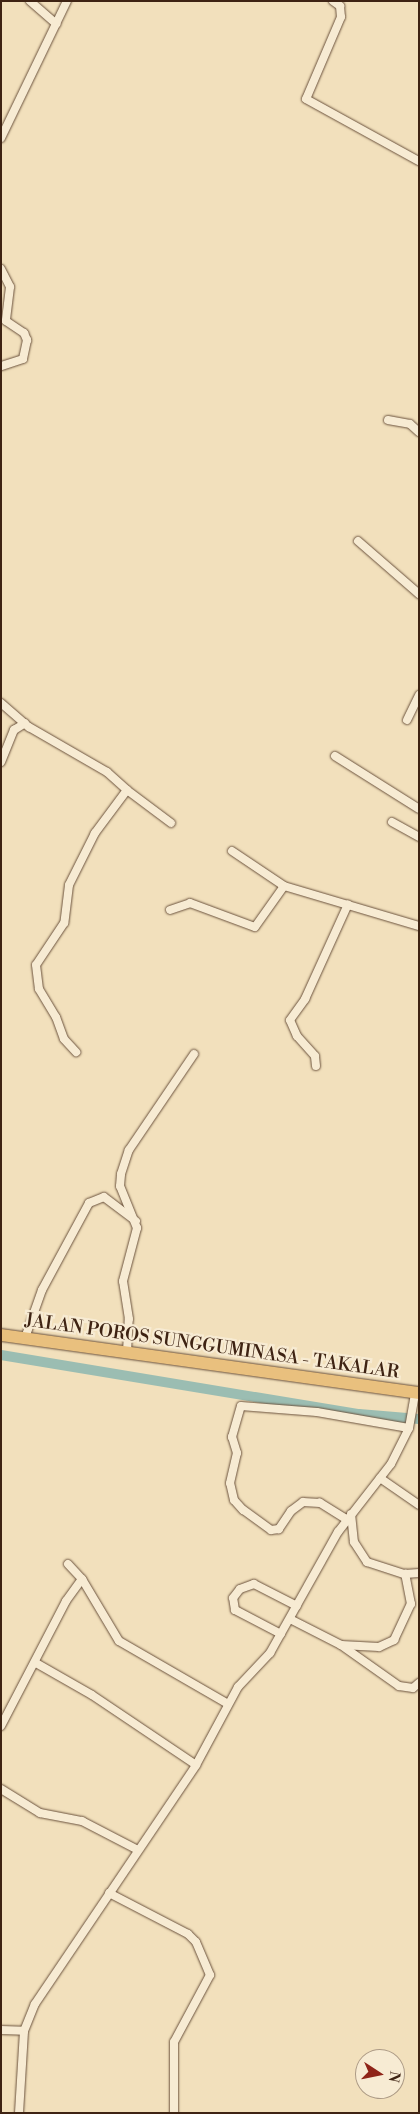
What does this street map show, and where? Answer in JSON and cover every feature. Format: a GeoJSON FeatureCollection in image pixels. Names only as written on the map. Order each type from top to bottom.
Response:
{"type":"FeatureCollection","features":[{"type":"Feature","properties":{"kind":"highway","name":"JALAN POROS SUNGGUMINASA - TAKALAR"},"geometry":{"type":"LineString","coordinates":[[1,1335],[128,1352],[416,1396]]}},
{"type":"Feature","properties":{"kind":"street"},"geometry":{"type":"LineString","coordinates":[[30,1],[56,24]]}},
{"type":"Feature","properties":{"kind":"street"},"geometry":{"type":"LineString","coordinates":[[1,138],[68,1]]}},
{"type":"Feature","properties":{"kind":"street"},"geometry":{"type":"LineString","coordinates":[[333,1],[340,6],[341,17],[306,99],[419,160]]}},
{"type":"Feature","properties":{"kind":"street"},"geometry":{"type":"LineString","coordinates":[[1,269],[10,287],[6,321],[24,333],[27,340],[23,359],[1,366]]}},
{"type":"Feature","properties":{"kind":"street"},"geometry":{"type":"LineString","coordinates":[[388,420],[410,424],[419,432]]}},
{"type":"Feature","properties":{"kind":"street"},"geometry":{"type":"LineString","coordinates":[[358,541],[419,594]]}},
{"type":"Feature","properties":{"kind":"street"},"geometry":{"type":"LineString","coordinates":[[407,720],[419,695]]}},
{"type":"Feature","properties":{"kind":"street"},"geometry":{"type":"LineString","coordinates":[[1,703],[24,723],[115,777],[127,790],[171,823]]}},
{"type":"Feature","properties":{"kind":"street"},"geometry":{"type":"LineString","coordinates":[[1,762],[14,730],[24,723]]}},
{"type":"Feature","properties":{"kind":"street"},"geometry":{"type":"LineString","coordinates":[[335,756],[419,809]]}},
{"type":"Feature","properties":{"kind":"street"},"geometry":{"type":"LineString","coordinates":[[76,1052],[64,1039],[39,989],[36,965],[64,923],[69,885],[95,833],[127,790]]}},
{"type":"Feature","properties":{"kind":"street"},"geometry":{"type":"LineString","coordinates":[[392,822],[419,837]]}},
{"type":"Feature","properties":{"kind":"street"},"geometry":{"type":"LineString","coordinates":[[232,851],[284,886],[419,926]]}},
{"type":"Feature","properties":{"kind":"street"},"geometry":{"type":"LineString","coordinates":[[170,910],[190,903],[253,927],[284,886]]}},
{"type":"Feature","properties":{"kind":"street"},"geometry":{"type":"LineString","coordinates":[[316,1066],[315,1056],[296,1036],[290,1020],[305,998],[348,904]]}},
{"type":"Feature","properties":{"kind":"street"},"geometry":{"type":"LineString","coordinates":[[128,1352],[130,1319],[124,1280],[132,1257],[136,1221],[120,1186],[124,1163],[194,1054]]}},
{"type":"Feature","properties":{"kind":"street"},"geometry":{"type":"LineString","coordinates":[[25,1338],[42,1290],[89,1203],[104,1197],[136,1221]]}},
{"type":"Feature","properties":{"kind":"street"},"geometry":{"type":"LineString","coordinates":[[19,2113],[24,2031],[35,2004],[196,1765],[228,1704],[281,1634],[351,1512],[380,1478],[410,1426],[416,1396]]}},
{"type":"Feature","properties":{"kind":"street"},"geometry":{"type":"LineString","coordinates":[[346,1520],[320,1503],[303,1502],[291,1511],[279,1529],[271,1530],[243,1510],[234,1500],[230,1483],[238,1450],[232,1437],[241,1406],[317,1412],[410,1426]]}},
{"type":"Feature","properties":{"kind":"street"},"geometry":{"type":"LineString","coordinates":[[380,1478],[419,1505]]}},
{"type":"Feature","properties":{"kind":"street"},"geometry":{"type":"LineString","coordinates":[[351,1512],[351,1530],[360,1555],[376,1567],[405,1574],[419,1573]]}},
{"type":"Feature","properties":{"kind":"street"},"geometry":{"type":"LineString","coordinates":[[68,1564],[82,1579],[119,1641],[228,1704]]}},
{"type":"Feature","properties":{"kind":"street"},"geometry":{"type":"LineString","coordinates":[[341,1645],[379,1647],[394,1640],[411,1604],[405,1574]]}},
{"type":"Feature","properties":{"kind":"street"},"geometry":{"type":"LineString","coordinates":[[1,1726],[36,1663],[66,1601],[82,1579]]}},
{"type":"Feature","properties":{"kind":"street"},"geometry":{"type":"LineString","coordinates":[[281,1634],[235,1610],[233,1598],[240,1589],[254,1584],[297,1606]]}},
{"type":"Feature","properties":{"kind":"street"},"geometry":{"type":"LineString","coordinates":[[290,1619],[341,1645],[399,1686],[413,1688],[419,1683]]}},
{"type":"Feature","properties":{"kind":"street"},"geometry":{"type":"LineString","coordinates":[[36,1663],[92,1694],[196,1765]]}},
{"type":"Feature","properties":{"kind":"street"},"geometry":{"type":"LineString","coordinates":[[1,1790],[40,1813],[82,1821],[138,1850]]}},
{"type":"Feature","properties":{"kind":"street"},"geometry":{"type":"LineString","coordinates":[[109,1893],[188,1934],[196,1942],[210,1975],[174,2042],[174,2113]]}},
{"type":"Feature","properties":{"kind":"street"},"geometry":{"type":"LineString","coordinates":[[1,2030],[24,2031]]}},
{"type":"Feature","properties":{"kind":"waterway"},"geometry":{"type":"LineString","coordinates":[[1,1355],[359,1414],[419,1419]]}}]}
